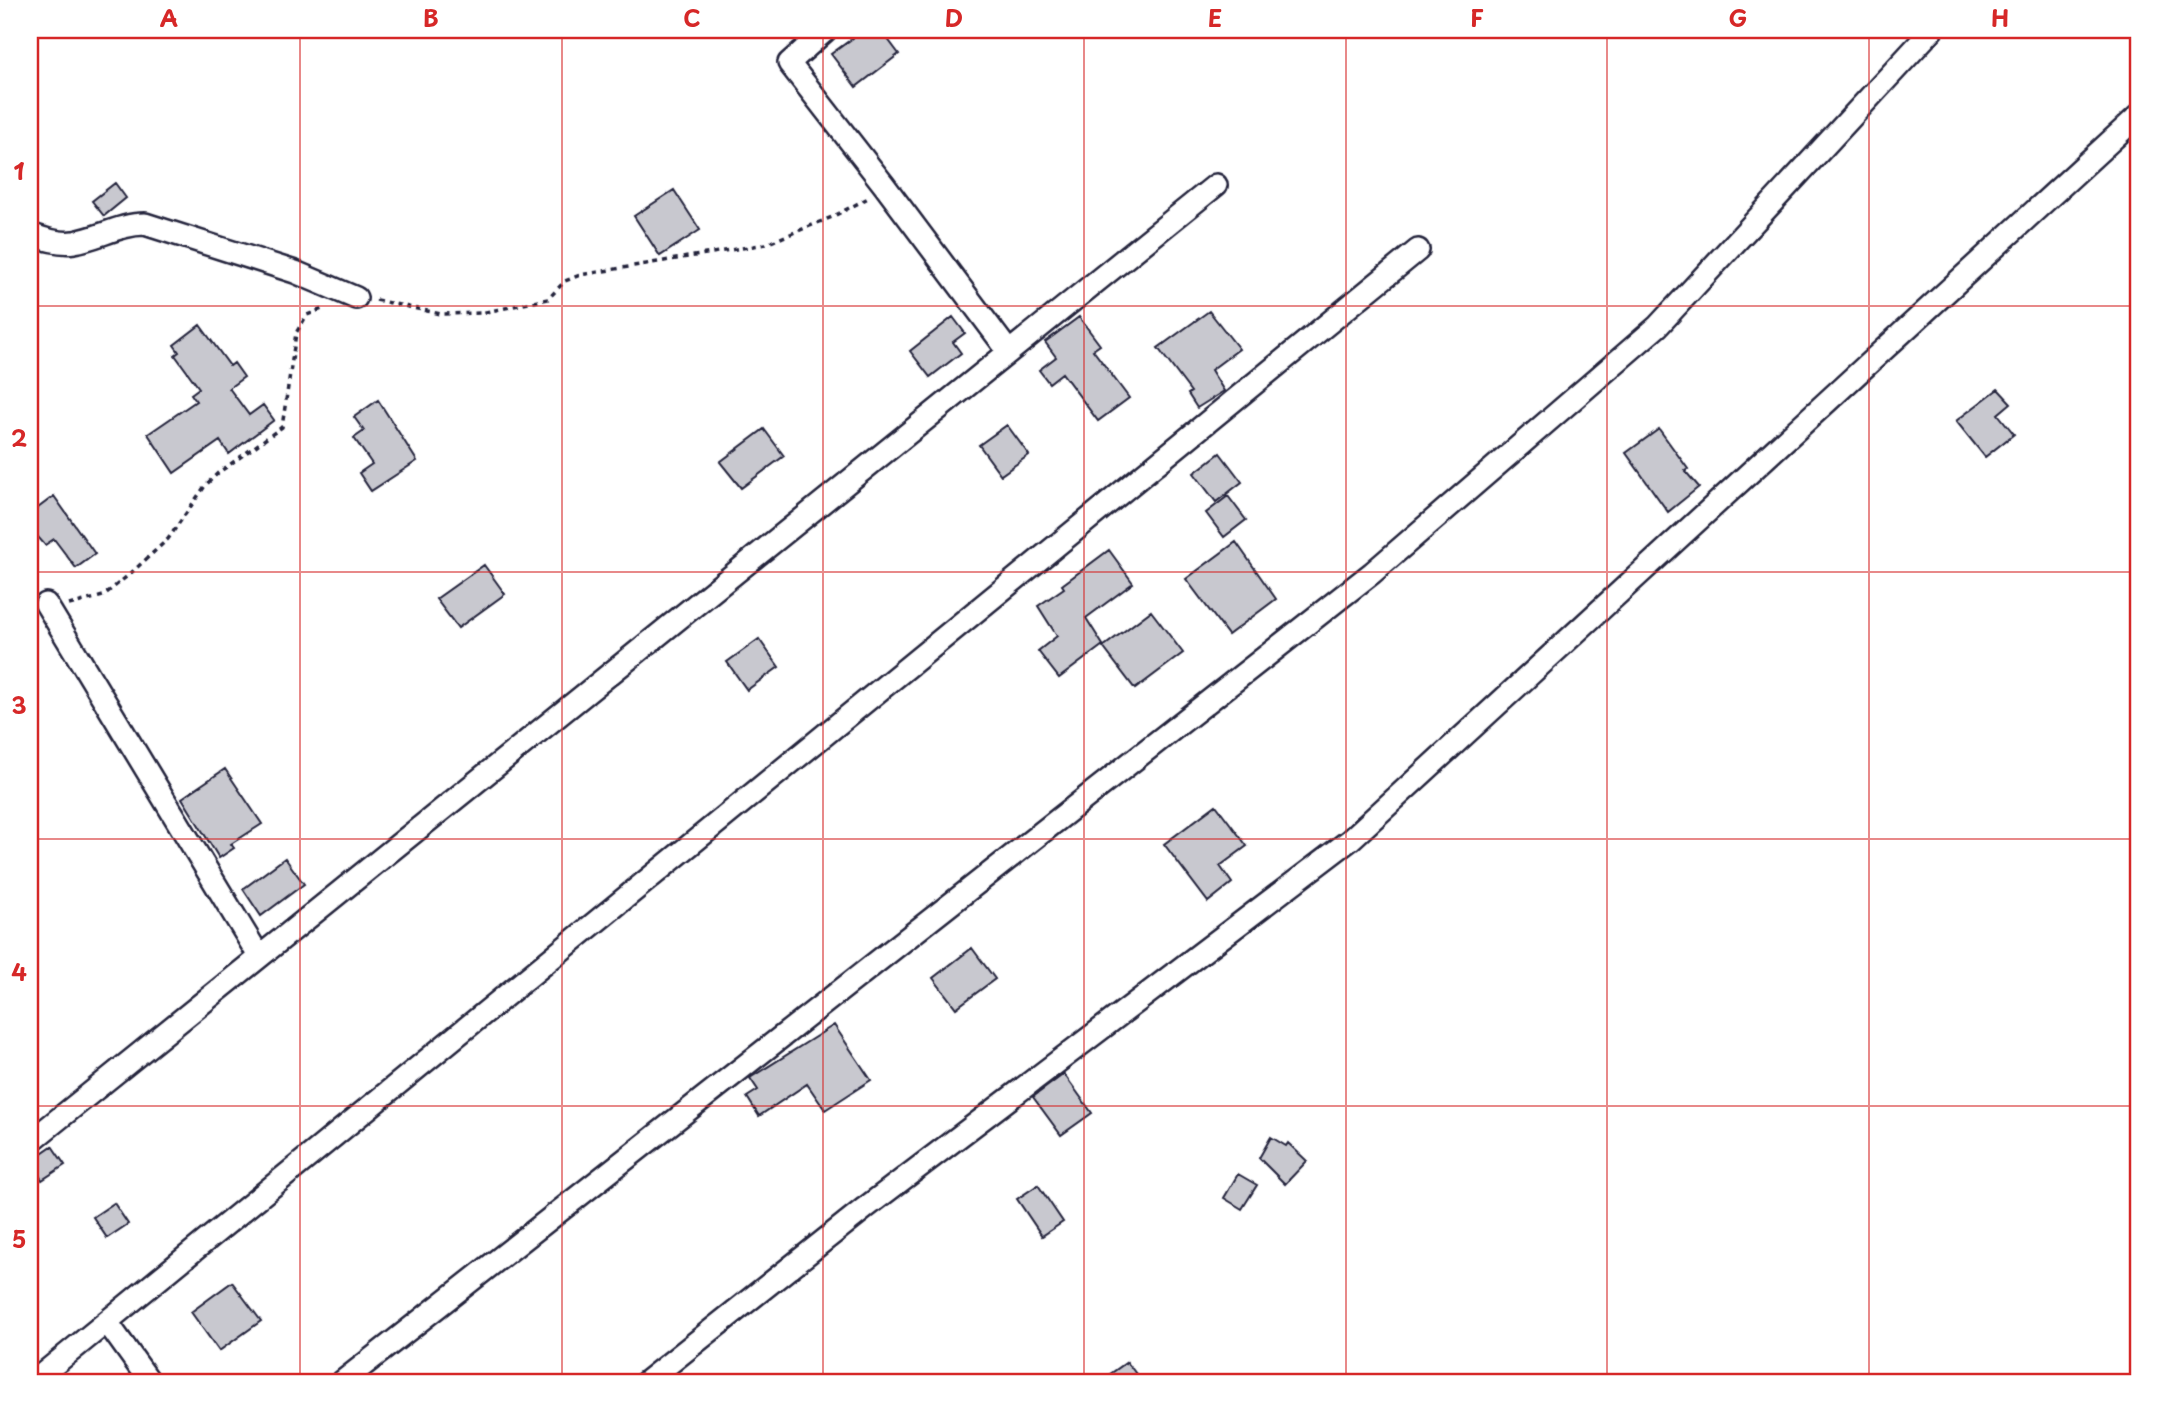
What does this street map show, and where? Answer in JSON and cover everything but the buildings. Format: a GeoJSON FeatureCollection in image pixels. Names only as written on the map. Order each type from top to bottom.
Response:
{"type":"FeatureCollection","features":[{"type":"Feature","properties":{"kind":"street"},"geometry":{"type":"LineString","coordinates":[[826,30],[789,64],[1009,352]]}},
{"type":"Feature","properties":{"kind":"street"},"geometry":{"type":"LineString","coordinates":[[342,1382],[1372,573],[1658,326],[1933,30]]}},
{"type":"Feature","properties":{"kind":"street"},"geometry":{"type":"LineString","coordinates":[[646,1382],[865,1208],[1350,840],[2139,115]]}},
{"type":"Feature","properties":{"kind":"street"},"geometry":{"type":"LineString","coordinates":[[30,1142],[1216,185]]}},
{"type":"Feature","properties":{"kind":"street"},"geometry":{"type":"LineString","coordinates":[[30,234],[54,242],[73,242],[131,224],[145,224],[295,272],[356,298]]}},
{"type":"Feature","properties":{"kind":"street"},"geometry":{"type":"LineString","coordinates":[[33,1382],[1418,250]]}},
{"type":"Feature","properties":{"kind":"street"},"geometry":{"type":"LineString","coordinates":[[47,604],[259,956]]}},
{"type":"Feature","properties":{"kind":"street"},"geometry":{"type":"LineString","coordinates":[[107,1322],[150,1382]]}},
{"type":"Feature","properties":{"kind":"path"},"geometry":{"type":"LineString","coordinates":[[47,604],[66,606],[103,596],[168,540],[205,486],[236,458],[282,427],[296,332],[307,315],[339,301],[356,298],[441,314],[481,313],[548,299],[565,281],[580,275],[766,244],[832,217],[867,199],[884,185]]}}]}
